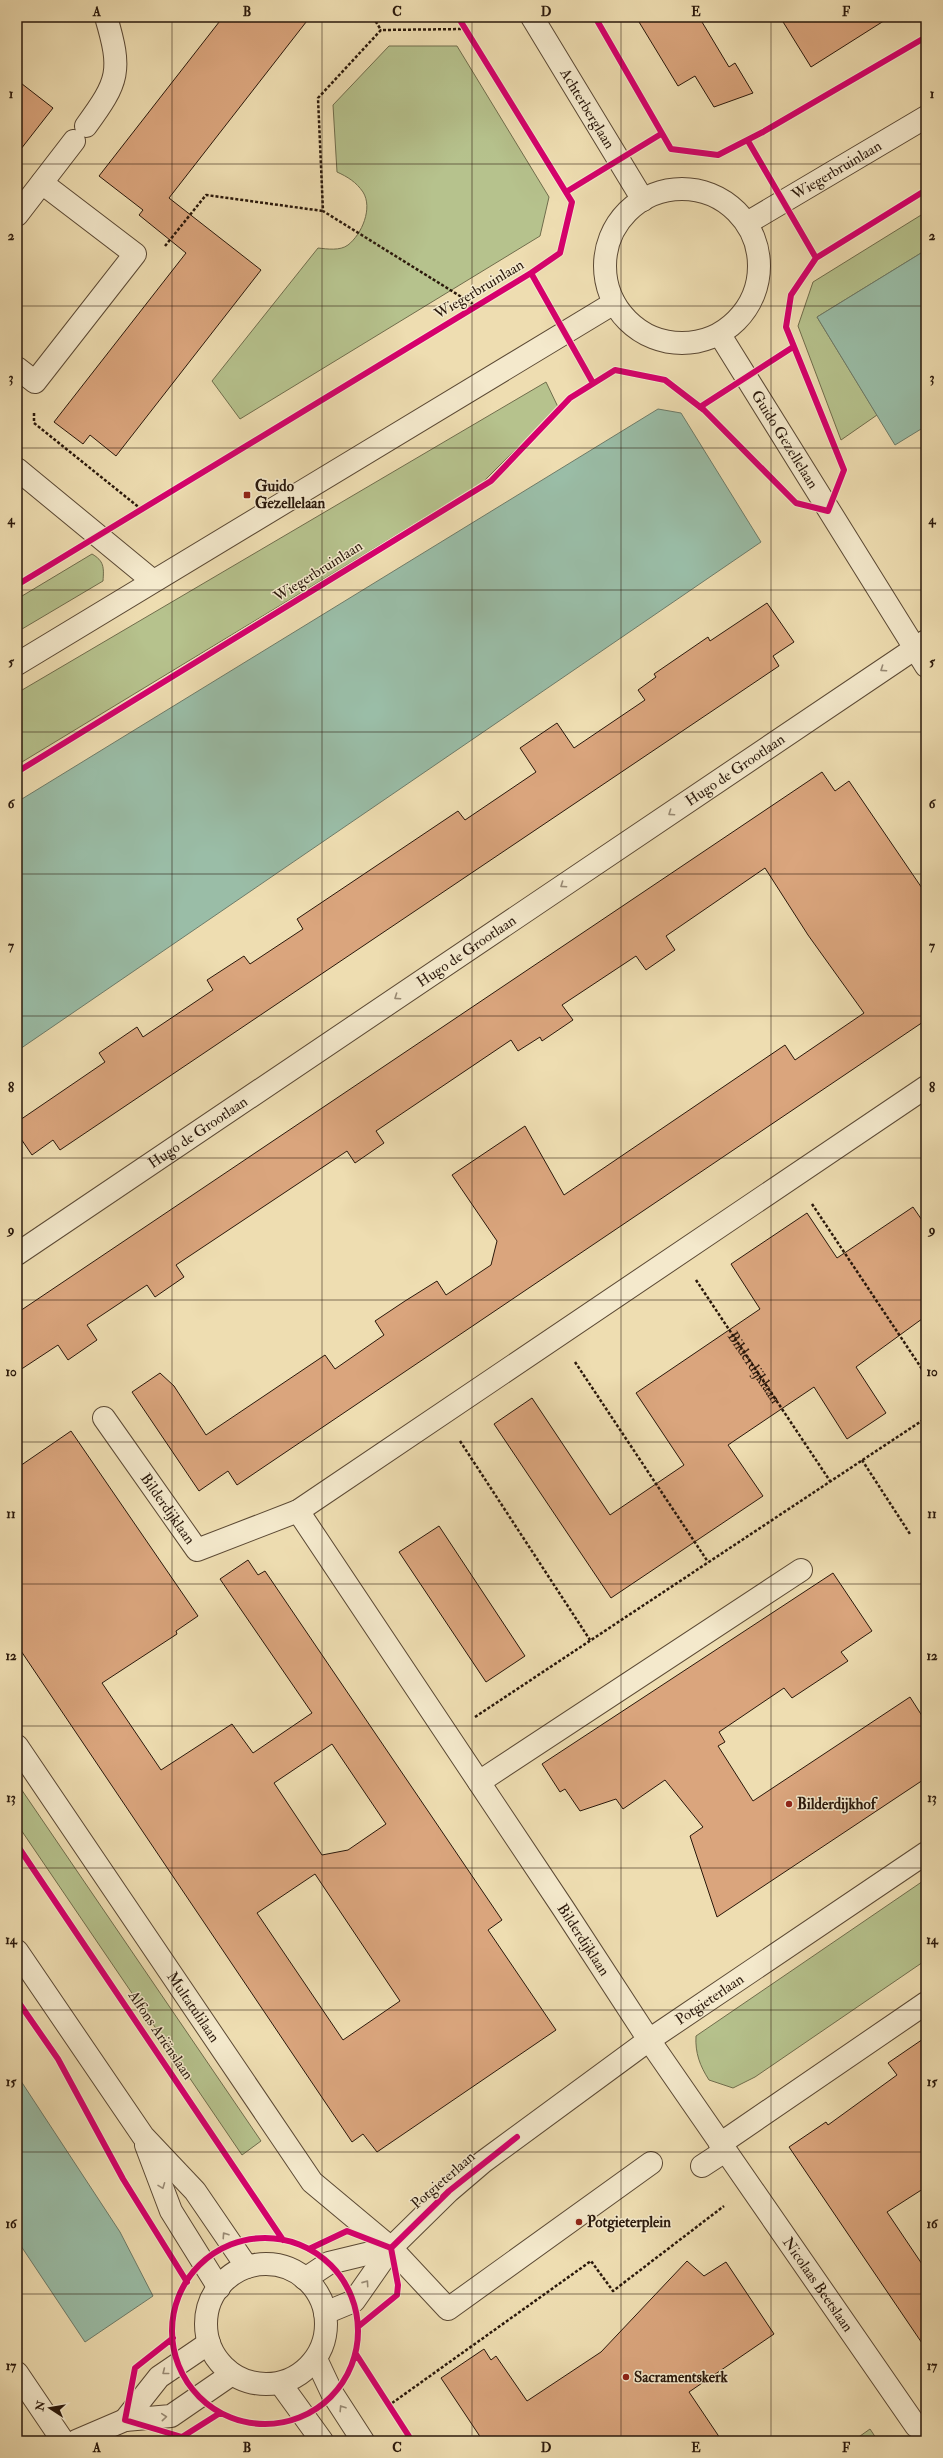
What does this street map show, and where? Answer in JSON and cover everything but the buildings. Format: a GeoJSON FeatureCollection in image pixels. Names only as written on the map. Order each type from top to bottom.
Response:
{"type":"FeatureCollection","features":[{"type":"Feature","properties":{"kind":"street"},"geometry":{"type":"LineString","coordinates":[[17,215],[109,95],[117,68],[106,17]]}},
{"type":"Feature","properties":{"kind":"street","name":"Achterberglaan"},"geometry":{"type":"LineString","coordinates":[[532,17],[643,200]]}},
{"type":"Feature","properties":{"kind":"street","name":"Wiegerbruinlaan"},"geometry":{"type":"LineString","coordinates":[[747,223],[926,117]]}},
{"type":"Feature","properties":{"kind":"street"},"geometry":{"type":"LineString","coordinates":[[17,368],[35,382],[135,254],[42,183]]}},
{"type":"Feature","properties":{"kind":"street"},"geometry":{"type":"LineString","coordinates":[[688,189],[711,194],[732,206],[747,223],[759,253],[758,285],[744,314],[720,335],[691,344],[660,341],[633,327],[614,303],[605,275],[607,245],[621,219],[643,200],[665,190],[688,189]]}},
{"type":"Feature","properties":{"kind":"street"},"geometry":{"type":"LineString","coordinates":[[17,664],[614,303]]}},
{"type":"Feature","properties":{"kind":"street","name":"Guido Gezellelaan"},"geometry":{"type":"LineString","coordinates":[[720,335],[921,644],[926,666]]}},
{"type":"Feature","properties":{"kind":"street"},"geometry":{"type":"LineString","coordinates":[[17,470],[154,581]]}},
{"type":"Feature","properties":{"kind":"street","name":"Hugo de Grootlaan"},"geometry":{"type":"LineString","coordinates":[[17,1254],[921,644]]}},
{"type":"Feature","properties":{"kind":"street","name":"Bilderdijklaan"},"geometry":{"type":"LineString","coordinates":[[104,1418],[197,1550],[298,1511],[926,1087]]}},
{"type":"Feature","properties":{"kind":"street","name":"Bilderdijklaan"},"geometry":{"type":"LineString","coordinates":[[298,1511],[649,2040],[722,2147]]}},
{"type":"Feature","properties":{"kind":"street"},"geometry":{"type":"LineString","coordinates":[[479,1782],[801,1570]]}},
{"type":"Feature","properties":{"kind":"street","name":"Multatulilaan"},"geometry":{"type":"LineString","coordinates":[[17,1746],[312,2182],[391,2248]]}},
{"type":"Feature","properties":{"kind":"street","name":"Potgieterlaan"},"geometry":{"type":"LineString","coordinates":[[325,2313],[354,2301],[391,2248],[449,2191],[483,2162],[649,2040],[926,1853]]}},
{"type":"Feature","properties":{"kind":"street"},"geometry":{"type":"LineString","coordinates":[[17,1951],[143,2136],[195,2191],[247,2267]]}},
{"type":"Feature","properties":{"kind":"street"},"geometry":{"type":"LineString","coordinates":[[702,2166],[722,2147],[926,2003]]}},
{"type":"Feature","properties":{"kind":"street"},"geometry":{"type":"LineString","coordinates":[[143,2136],[171,2211],[219,2288]]}},
{"type":"Feature","properties":{"kind":"street","name":"Nicolaas Beetslaan"},"geometry":{"type":"LineString","coordinates":[[722,2147],[918,2429]]}},
{"type":"Feature","properties":{"kind":"street"},"geometry":{"type":"LineString","coordinates":[[305,2279],[329,2263],[391,2248],[448,2309],[651,2163]]}},
{"type":"Feature","properties":{"kind":"street"},"geometry":{"type":"LineString","coordinates":[[263,2264],[293,2270],[305,2279],[319,2294],[325,2313],[325,2337],[316,2359],[300,2374],[280,2383],[258,2383],[247,2381],[232,2374],[218,2360],[209,2343],[207,2314],[211,2300],[219,2288],[232,2275],[247,2267],[263,2264]]}},
{"type":"Feature","properties":{"kind":"street"},"geometry":{"type":"LineString","coordinates":[[125,2420],[159,2377],[209,2343]]}},
{"type":"Feature","properties":{"kind":"street"},"geometry":{"type":"LineString","coordinates":[[316,2359],[332,2392],[363,2441]]}},
{"type":"Feature","properties":{"kind":"street"},"geometry":{"type":"LineString","coordinates":[[17,2373],[62,2441]]}},
{"type":"Feature","properties":{"kind":"street"},"geometry":{"type":"LineString","coordinates":[[76,2441],[125,2420],[171,2416],[232,2374]]}},
{"type":"Feature","properties":{"kind":"street"},"geometry":{"type":"LineString","coordinates":[[280,2383],[322,2441]]}},
{"type":"Feature","properties":{"kind":"path"},"geometry":{"type":"LineString","coordinates":[[373,17],[381,30]]}},
{"type":"Feature","properties":{"kind":"path"},"geometry":{"type":"LineString","coordinates":[[462,23],[470,36]]}},
{"type":"Feature","properties":{"kind":"path"},"geometry":{"type":"LineString","coordinates":[[323,211],[318,98],[381,30],[466,29]]}},
{"type":"Feature","properties":{"kind":"path"},"geometry":{"type":"LineString","coordinates":[[135,254],[162,251],[206,196],[323,211],[476,306]]}},
{"type":"Feature","properties":{"kind":"path"},"geometry":{"type":"LineString","coordinates":[[35,382],[34,423],[141,510]]}},
{"type":"Feature","properties":{"kind":"path"},"geometry":{"type":"LineString","coordinates":[[99,535],[148,505]]}},
{"type":"Feature","properties":{"kind":"path"},"geometry":{"type":"LineString","coordinates":[[793,1177],[926,1375]]}},
{"type":"Feature","properties":{"kind":"path"},"geometry":{"type":"LineString","coordinates":[[558,1336],[708,1562]]}},
{"type":"Feature","properties":{"kind":"path"},"geometry":{"type":"LineString","coordinates":[[443,1414],[590,1640]]}},
{"type":"Feature","properties":{"kind":"path"},"geometry":{"type":"LineString","coordinates":[[448,1735],[926,1418]]}},
{"type":"Feature","properties":{"kind":"path"},"geometry":{"type":"LineString","coordinates":[[862,1460],[910,1534]]}},
{"type":"Feature","properties":{"kind":"path"},"geometry":{"type":"LineString","coordinates":[[388,2406],[430,2378],[591,2261],[613,2291],[750,2187]]}},
{"type":"Feature","properties":{"kind":"path"},"geometry":{"type":"LineString","coordinates":[[384,2399],[392,2412]]}},
{"type":"Feature","properties":{"kind":"shaded area"},"geometry":{"type":"Polygon","coordinates":[[[389,46],[457,46],[549,197],[540,236],[240,419],[212,381],[318,248],[337,249],[345,247],[353,240],[362,228],[366,213],[366,198],[358,185],[337,172],[333,105],[389,46]]]}},
{"type":"Feature","properties":{"kind":"shaded area"},"geometry":{"type":"Polygon","coordinates":[[[926,212],[926,250],[817,317],[877,415],[841,440],[798,326],[813,282],[926,212]]]}},
{"type":"Feature","properties":{"kind":"shaded area"},"geometry":{"type":"Polygon","coordinates":[[[926,250],[926,426],[895,445],[817,317],[926,250]]]}},
{"type":"Feature","properties":{"kind":"shaded area"},"geometry":{"type":"Polygon","coordinates":[[[546,382],[558,407],[482,483],[17,765],[17,693],[546,382]]]}},
{"type":"Feature","properties":{"kind":"shaded area"},"geometry":{"type":"Polygon","coordinates":[[[658,409],[681,413],[761,542],[17,1051],[17,802],[658,409]]]}},
{"type":"Feature","properties":{"kind":"shaded area"},"geometry":{"type":"Polygon","coordinates":[[[92,554],[101,562],[103,581],[17,632],[17,599],[92,554]]]}},
{"type":"Feature","properties":{"kind":"shaded area"},"geometry":{"type":"Polygon","coordinates":[[[17,1783],[261,2141],[242,2155],[17,1824],[17,1783]]]}},
{"type":"Feature","properties":{"kind":"shaded area"},"geometry":{"type":"Polygon","coordinates":[[[926,1879],[926,1960],[755,2077],[733,2088],[709,2080],[699,2059],[696,2048],[696,2036],[926,1879]]]}},
{"type":"Feature","properties":{"kind":"shaded area"},"geometry":{"type":"Polygon","coordinates":[[[17,2075],[120,2232],[153,2296],[85,2342],[17,2240],[17,2075]]]}},
{"type":"Feature","properties":{"kind":"shaded area"},"geometry":{"type":"Polygon","coordinates":[[[870,2429],[878,2441],[853,2441],[870,2429]]]}},
{"type":"Feature","properties":{"kind":"cycle path"},"geometry":{"type":"LineString","coordinates":[[17,585],[531,273],[560,253],[572,202],[458,17]]}},
{"type":"Feature","properties":{"kind":"cycle path"},"geometry":{"type":"LineString","coordinates":[[595,17],[671,149],[718,155],[763,132],[926,37]]}},
{"type":"Feature","properties":{"kind":"cycle path"},"geometry":{"type":"LineString","coordinates":[[566,192],[661,134]]}},
{"type":"Feature","properties":{"kind":"cycle path"},"geometry":{"type":"LineString","coordinates":[[748,141],[816,258]]}},
{"type":"Feature","properties":{"kind":"cycle path"},"geometry":{"type":"LineString","coordinates":[[17,772],[491,481],[570,398],[615,370],[665,380],[704,410],[796,503],[828,511],[844,470],[786,327],[791,295],[816,258],[926,190]]}},
{"type":"Feature","properties":{"kind":"cycle path"},"geometry":{"type":"LineString","coordinates":[[531,273],[593,383]]}},
{"type":"Feature","properties":{"kind":"cycle path"},"geometry":{"type":"LineString","coordinates":[[700,407],[793,347]]}},
{"type":"Feature","properties":{"kind":"cycle path","name":"Alfons Ariënslaan"},"geometry":{"type":"LineString","coordinates":[[17,1845],[283,2240]]}},
{"type":"Feature","properties":{"kind":"cycle path"},"geometry":{"type":"LineString","coordinates":[[17,2000],[58,2059],[123,2179],[187,2282]]}},
{"type":"Feature","properties":{"kind":"cycle path"},"geometry":{"type":"LineString","coordinates":[[391,2248],[449,2191],[517,2137]]}},
{"type":"Feature","properties":{"kind":"cycle path"},"geometry":{"type":"LineString","coordinates":[[309,2249],[347,2231],[391,2248]]}},
{"type":"Feature","properties":{"kind":"cycle path"},"geometry":{"type":"LineString","coordinates":[[265,2238],[292,2242],[309,2249],[324,2259],[337,2272],[347,2287],[354,2304],[358,2331],[354,2358],[347,2375],[337,2390],[324,2403],[309,2413],[292,2420],[265,2424],[238,2420],[221,2413],[206,2403],[193,2390],[183,2375],[176,2358],[172,2331],[176,2304],[183,2287],[193,2272],[206,2259],[221,2249],[238,2242],[265,2238]]}},
{"type":"Feature","properties":{"kind":"cycle path"},"geometry":{"type":"LineString","coordinates":[[359,2326],[397,2295],[398,2285],[391,2248]]}},
{"type":"Feature","properties":{"kind":"cycle path"},"geometry":{"type":"LineString","coordinates":[[173,2338],[135,2368],[125,2420],[182,2437],[220,2413]]}},
{"type":"Feature","properties":{"kind":"cycle path"},"geometry":{"type":"LineString","coordinates":[[356,2354],[412,2441]]}},
{"type":"Feature","properties":{"kind":"place","name":"Guido Gezellelaan"},"geometry":{"type":"Point","coordinates":[247,495]}},
{"type":"Feature","properties":{"kind":"place","name":"Bilderdijkhof"},"geometry":{"type":"Point","coordinates":[789,1804]}},
{"type":"Feature","properties":{"kind":"place","name":"Potgieterplein"},"geometry":{"type":"Point","coordinates":[579,2222]}},
{"type":"Feature","properties":{"kind":"place","name":"Sacramentskerk"},"geometry":{"type":"Point","coordinates":[626,2377]}}]}
